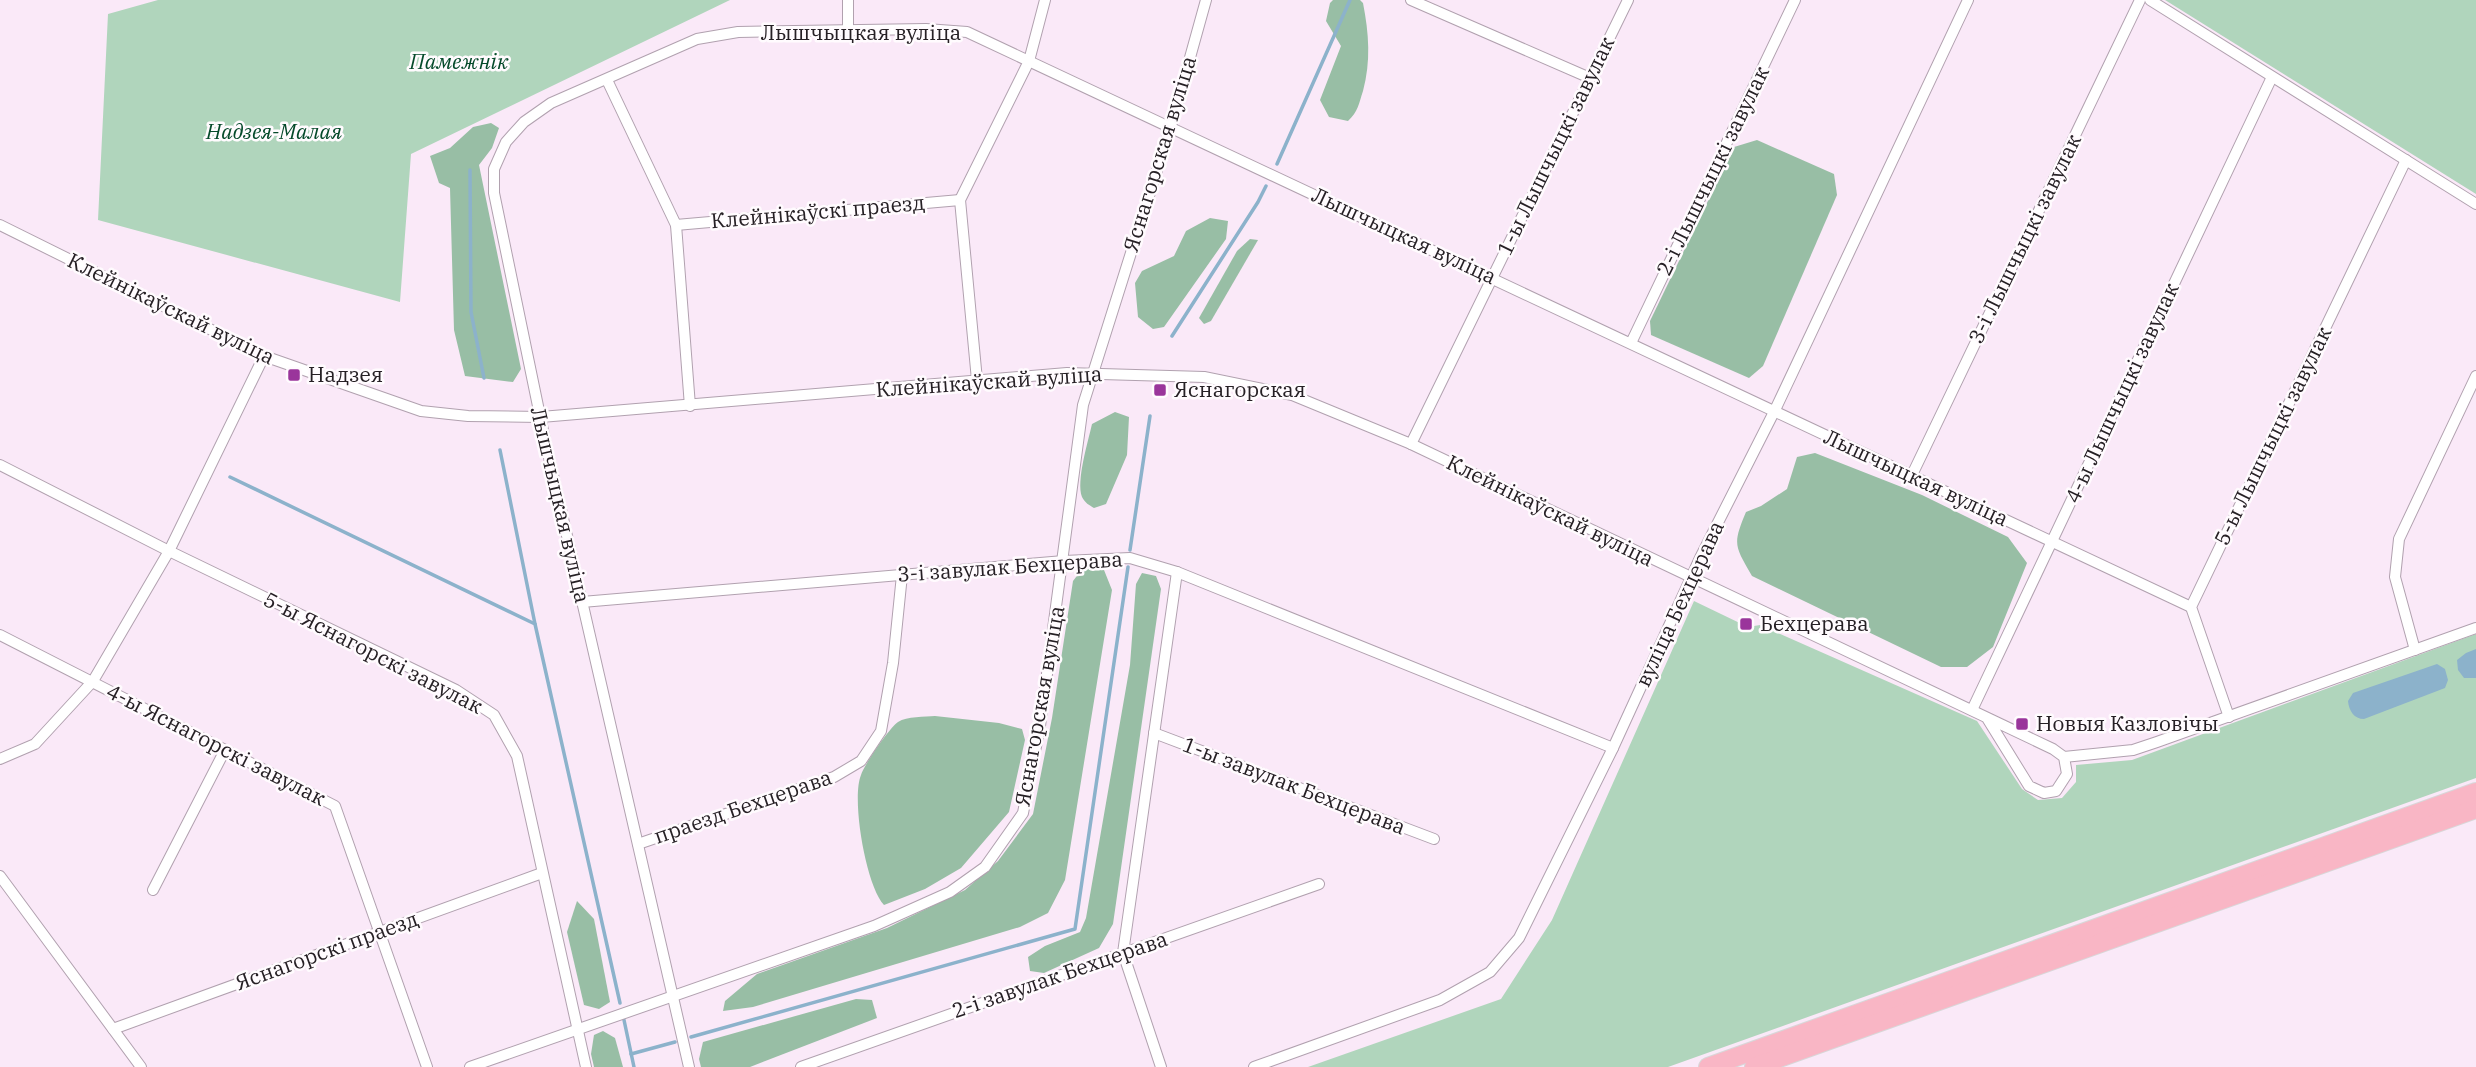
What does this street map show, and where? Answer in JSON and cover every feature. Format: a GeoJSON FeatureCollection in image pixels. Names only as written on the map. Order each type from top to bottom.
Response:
{"type":"FeatureCollection","features":[{"type":"Feature","properties":{"kind":"highway"},"geometry":{"type":"LineString","coordinates":[[1708,1067],[2476,792]]}},
{"type":"Feature","properties":{"kind":"highway"},"geometry":{"type":"LineString","coordinates":[[1754,1067],[2476,809]]}},
{"type":"Feature","properties":{"kind":"street"},"geometry":{"type":"LineString","coordinates":[[848,0],[848,30]]}},
{"type":"Feature","properties":{"kind":"street"},"geometry":{"type":"LineString","coordinates":[[977,380],[960,200],[1029,61],[1045,0]]}},
{"type":"Feature","properties":{"kind":"street","name":"Яснагорская вуліца"},"geometry":{"type":"LineString","coordinates":[[470,1067],[874,926],[950,892],[985,867],[1023,813],[1040,726],[1083,405],[1171,126],[1206,0]]}},
{"type":"Feature","properties":{"kind":"street"},"geometry":{"type":"LineString","coordinates":[[1411,0],[1590,78]]}},
{"type":"Feature","properties":{"kind":"street","name":"1-ы Лышчыцкі завулак"},"geometry":{"type":"LineString","coordinates":[[1411,444],[1628,0]]}},
{"type":"Feature","properties":{"kind":"street","name":"2-і Лышчыцкі завулак"},"geometry":{"type":"LineString","coordinates":[[1631,343],[1795,0]]}},
{"type":"Feature","properties":{"kind":"street","name":"вуліца Бехцерава"},"geometry":{"type":"LineString","coordinates":[[1254,1067],[1440,1000],[1490,972],[1519,938],[1613,748],[1690,578],[1775,411],[1968,0]]}},
{"type":"Feature","properties":{"kind":"street","name":"3-і Лышчыцкі завулак"},"geometry":{"type":"LineString","coordinates":[[1911,477],[2140,0]]}},
{"type":"Feature","properties":{"kind":"street"},"geometry":{"type":"LineString","coordinates":[[2150,0],[2476,204]]}},
{"type":"Feature","properties":{"kind":"street","name":"Лышчыцкая вуліца"},"geometry":{"type":"LineString","coordinates":[[689,1067],[499,227],[494,194],[494,169],[506,142],[524,122],[551,103],[697,39],[738,32],[926,29],[967,32],[2191,607]]}},
{"type":"Feature","properties":{"kind":"street","name":"4-ы Лышчыцкі завулак"},"geometry":{"type":"LineString","coordinates":[[1972,710],[2272,77]]}},
{"type":"Feature","properties":{"kind":"street"},"geometry":{"type":"LineString","coordinates":[[607,80],[676,225],[690,406]]}},
{"type":"Feature","properties":{"kind":"street","name":"5-ы Лышчыцкі завулак"},"geometry":{"type":"LineString","coordinates":[[2191,607],[2406,160]]}},
{"type":"Feature","properties":{"kind":"street","name":"Клейнікаўскі праезд"},"geometry":{"type":"LineString","coordinates":[[676,225],[960,200]]}},
{"type":"Feature","properties":{"kind":"street","name":"Клейнікаўскай вуліца"},"geometry":{"type":"LineString","coordinates":[[0,225],[264,356],[421,411],[468,416],[541,417],[977,380],[1092,373],[1204,377],[1292,395],[1411,444],[1972,710],[2053,749],[2064,757]]}},
{"type":"Feature","properties":{"kind":"street"},"geometry":{"type":"LineString","coordinates":[[0,759],[35,744],[93,681],[169,551],[264,356]]}},
{"type":"Feature","properties":{"kind":"street"},"geometry":{"type":"LineString","coordinates":[[2415,650],[2395,577],[2399,539],[2475,379]]}},
{"type":"Feature","properties":{"kind":"street","name":"5-ы Яснагорскі завулак"},"geometry":{"type":"LineString","coordinates":[[0,465],[169,551],[456,690],[494,715],[517,756],[586,1067]]}},
{"type":"Feature","properties":{"kind":"street","name":"3-і завулак Бехцерава"},"geometry":{"type":"LineString","coordinates":[[582,602],[1064,561],[1130,558],[1177,572],[1613,748]]}},
{"type":"Feature","properties":{"kind":"street","name":"1-ы завулак Бехцерава"},"geometry":{"type":"LineString","coordinates":[[1161,1067],[1124,953],[1177,572]]}},
{"type":"Feature","properties":{"kind":"street","name":"праезд Бехцерава"},"geometry":{"type":"LineString","coordinates":[[638,844],[834,777],[861,761],[881,731],[902,575]]}},
{"type":"Feature","properties":{"kind":"street"},"geometry":{"type":"LineString","coordinates":[[2191,607],[2229,716]]}},
{"type":"Feature","properties":{"kind":"street"},"geometry":{"type":"LineString","coordinates":[[1987,718],[2029,786],[2044,793],[2056,791],[2067,774],[2064,757],[2133,750],[2476,628]]}},
{"type":"Feature","properties":{"kind":"street","name":"4-ы Яснагорскі завулак"},"geometry":{"type":"LineString","coordinates":[[0,635],[335,806],[428,1067]]}},
{"type":"Feature","properties":{"kind":"street","name":"1-ы завулак Бехцерава"},"geometry":{"type":"LineString","coordinates":[[1154,733],[1434,839]]}},
{"type":"Feature","properties":{"kind":"street"},"geometry":{"type":"LineString","coordinates":[[153,890],[225,750]]}},
{"type":"Feature","properties":{"kind":"street","name":"Яснагорскі праезд"},"geometry":{"type":"LineString","coordinates":[[113,1029],[542,873]]}},
{"type":"Feature","properties":{"kind":"street"},"geometry":{"type":"LineString","coordinates":[[0,876],[141,1067]]}},
{"type":"Feature","properties":{"kind":"street","name":"2-і завулак Бехцерава"},"geometry":{"type":"LineString","coordinates":[[801,1067],[1319,884]]}},
{"type":"Feature","properties":{"kind":"green space","name":"Надзея-Малая"},"geometry":{"type":"Polygon","coordinates":[[[158,0],[730,0],[411,154],[400,302],[98,220],[108,14],[158,0]]]}},
{"type":"Feature","properties":{"kind":"green space"},"geometry":{"type":"Polygon","coordinates":[[[1333,0],[1360,0],[1363,3],[1367,26],[1366,80],[1358,107],[1348,121],[1329,117],[1320,100],[1341,46],[1326,21],[1333,0]]]}},
{"type":"Feature","properties":{"kind":"green space"},"geometry":{"type":"Polygon","coordinates":[[[2165,0],[2476,0],[2476,194],[2165,0]]]}},
{"type":"Feature","properties":{"kind":"green space"},"geometry":{"type":"Polygon","coordinates":[[[491,123],[499,128],[492,148],[479,165],[521,369],[513,382],[465,376],[454,330],[450,188],[439,183],[430,156],[450,148],[473,127],[491,123]]]}},
{"type":"Feature","properties":{"kind":"green space"},"geometry":{"type":"Polygon","coordinates":[[[1757,140],[1834,174],[1837,195],[1763,366],[1749,378],[1651,335],[1650,321],[1734,147],[1757,140]]]}},
{"type":"Feature","properties":{"kind":"green space"},"geometry":{"type":"Polygon","coordinates":[[[1210,218],[1228,221],[1226,239],[1164,327],[1153,329],[1138,317],[1135,283],[1142,271],[1174,256],[1186,231],[1210,218]]]}},
{"type":"Feature","properties":{"kind":"green space"},"geometry":{"type":"Polygon","coordinates":[[[1250,239],[1258,240],[1211,321],[1204,324],[1199,318],[1237,251],[1250,239]]]}},
{"type":"Feature","properties":{"kind":"green space"},"geometry":{"type":"Polygon","coordinates":[[[1115,412],[1129,417],[1127,455],[1106,504],[1094,508],[1082,497],[1081,472],[1085,451],[1092,424],[1115,412]]]}},
{"type":"Feature","properties":{"kind":"green space"},"geometry":{"type":"Polygon","coordinates":[[[1815,453],[1922,495],[2008,537],[2027,563],[1993,647],[1967,667],[1941,667],[1752,576],[1737,545],[1746,512],[1761,506],[1787,489],[1797,457],[1815,453]]]}},
{"type":"Feature","properties":{"kind":"green space"},"geometry":{"type":"Polygon","coordinates":[[[1083,568],[1104,570],[1112,590],[1065,880],[1048,913],[1020,927],[753,1007],[723,1011],[725,1001],[757,974],[887,928],[965,890],[998,861],[1033,814],[1052,718],[1073,581],[1083,568]]]}},
{"type":"Feature","properties":{"kind":"green space"},"geometry":{"type":"Polygon","coordinates":[[[1142,573],[1156,576],[1161,589],[1113,924],[1099,948],[1044,973],[1030,971],[1028,957],[1045,946],[1080,932],[1086,918],[1130,665],[1136,584],[1142,573]]]}},
{"type":"Feature","properties":{"kind":"green space"},"geometry":{"type":"Polygon","coordinates":[[[1694,601],[1748,627],[1760,625],[1977,721],[2022,789],[2038,800],[2062,798],[2076,782],[2076,765],[2132,760],[2476,634],[2476,778],[1668,1067],[1308,1067],[1501,999],[1552,920],[1694,601]]]}},
{"type":"Feature","properties":{"kind":"green space"},"geometry":{"type":"Polygon","coordinates":[[[935,716],[999,723],[1022,729],[1025,740],[1009,812],[961,868],[925,889],[884,905],[871,880],[862,842],[858,803],[861,775],[889,731],[898,722],[935,716]]]}},
{"type":"Feature","properties":{"kind":"green space"},"geometry":{"type":"Polygon","coordinates":[[[577,901],[594,919],[610,1002],[599,1009],[584,1005],[567,932],[577,901]]]}},
{"type":"Feature","properties":{"kind":"green space"},"geometry":{"type":"Polygon","coordinates":[[[856,999],[872,1000],[877,1018],[750,1067],[701,1067],[699,1059],[703,1042],[856,999]]]}},
{"type":"Feature","properties":{"kind":"green space"},"geometry":{"type":"Polygon","coordinates":[[[603,1031],[615,1038],[623,1067],[594,1067],[591,1054],[594,1035],[603,1031]]]}},
{"type":"Feature","properties":{"kind":"water"},"geometry":{"type":"Polygon","coordinates":[[[2476,649],[2476,678],[2464,678],[2458,670],[2457,660],[2476,649]]]}},
{"type":"Feature","properties":{"kind":"water"},"geometry":{"type":"Polygon","coordinates":[[[2437,664],[2445,669],[2448,680],[2445,688],[2364,719],[2357,718],[2351,711],[2348,701],[2353,693],[2437,664]]]}},
{"type":"Feature","properties":{"kind":"waterway"},"geometry":{"type":"LineString","coordinates":[[1277,164],[1350,0]]}},
{"type":"Feature","properties":{"kind":"waterway"},"geometry":{"type":"LineString","coordinates":[[470,170],[471,312],[484,378]]}},
{"type":"Feature","properties":{"kind":"waterway"},"geometry":{"type":"LineString","coordinates":[[1172,336],[1266,186]]}},
{"type":"Feature","properties":{"kind":"waterway"},"geometry":{"type":"LineString","coordinates":[[1130,550],[1150,416]]}},
{"type":"Feature","properties":{"kind":"waterway"},"geometry":{"type":"LineString","coordinates":[[500,450],[535,624]]}},
{"type":"Feature","properties":{"kind":"waterway"},"geometry":{"type":"LineString","coordinates":[[230,477],[535,624],[620,1003]]}},
{"type":"Feature","properties":{"kind":"waterway"},"geometry":{"type":"LineString","coordinates":[[691,1037],[1075,929],[1128,567]]}},
{"type":"Feature","properties":{"kind":"waterway"},"geometry":{"type":"LineString","coordinates":[[624,1020],[634,1067]]}},
{"type":"Feature","properties":{"kind":"waterway"},"geometry":{"type":"LineString","coordinates":[[631,1054],[675,1042]]}},
{"type":"Feature","properties":{"kind":"place","name":"Надзея"},"geometry":{"type":"Point","coordinates":[294,375]}},
{"type":"Feature","properties":{"kind":"place","name":"Яснагорская"},"geometry":{"type":"Point","coordinates":[1160,390]}},
{"type":"Feature","properties":{"kind":"place","name":"Бехцерава"},"geometry":{"type":"Point","coordinates":[1746,624]}},
{"type":"Feature","properties":{"kind":"place","name":"Новыя Казловічы"},"geometry":{"type":"Point","coordinates":[2022,724]}},
{"type":"Feature","properties":{"kind":"park label","name":"Памежнік"},"geometry":{"type":"Point","coordinates":[459,62]}}]}
